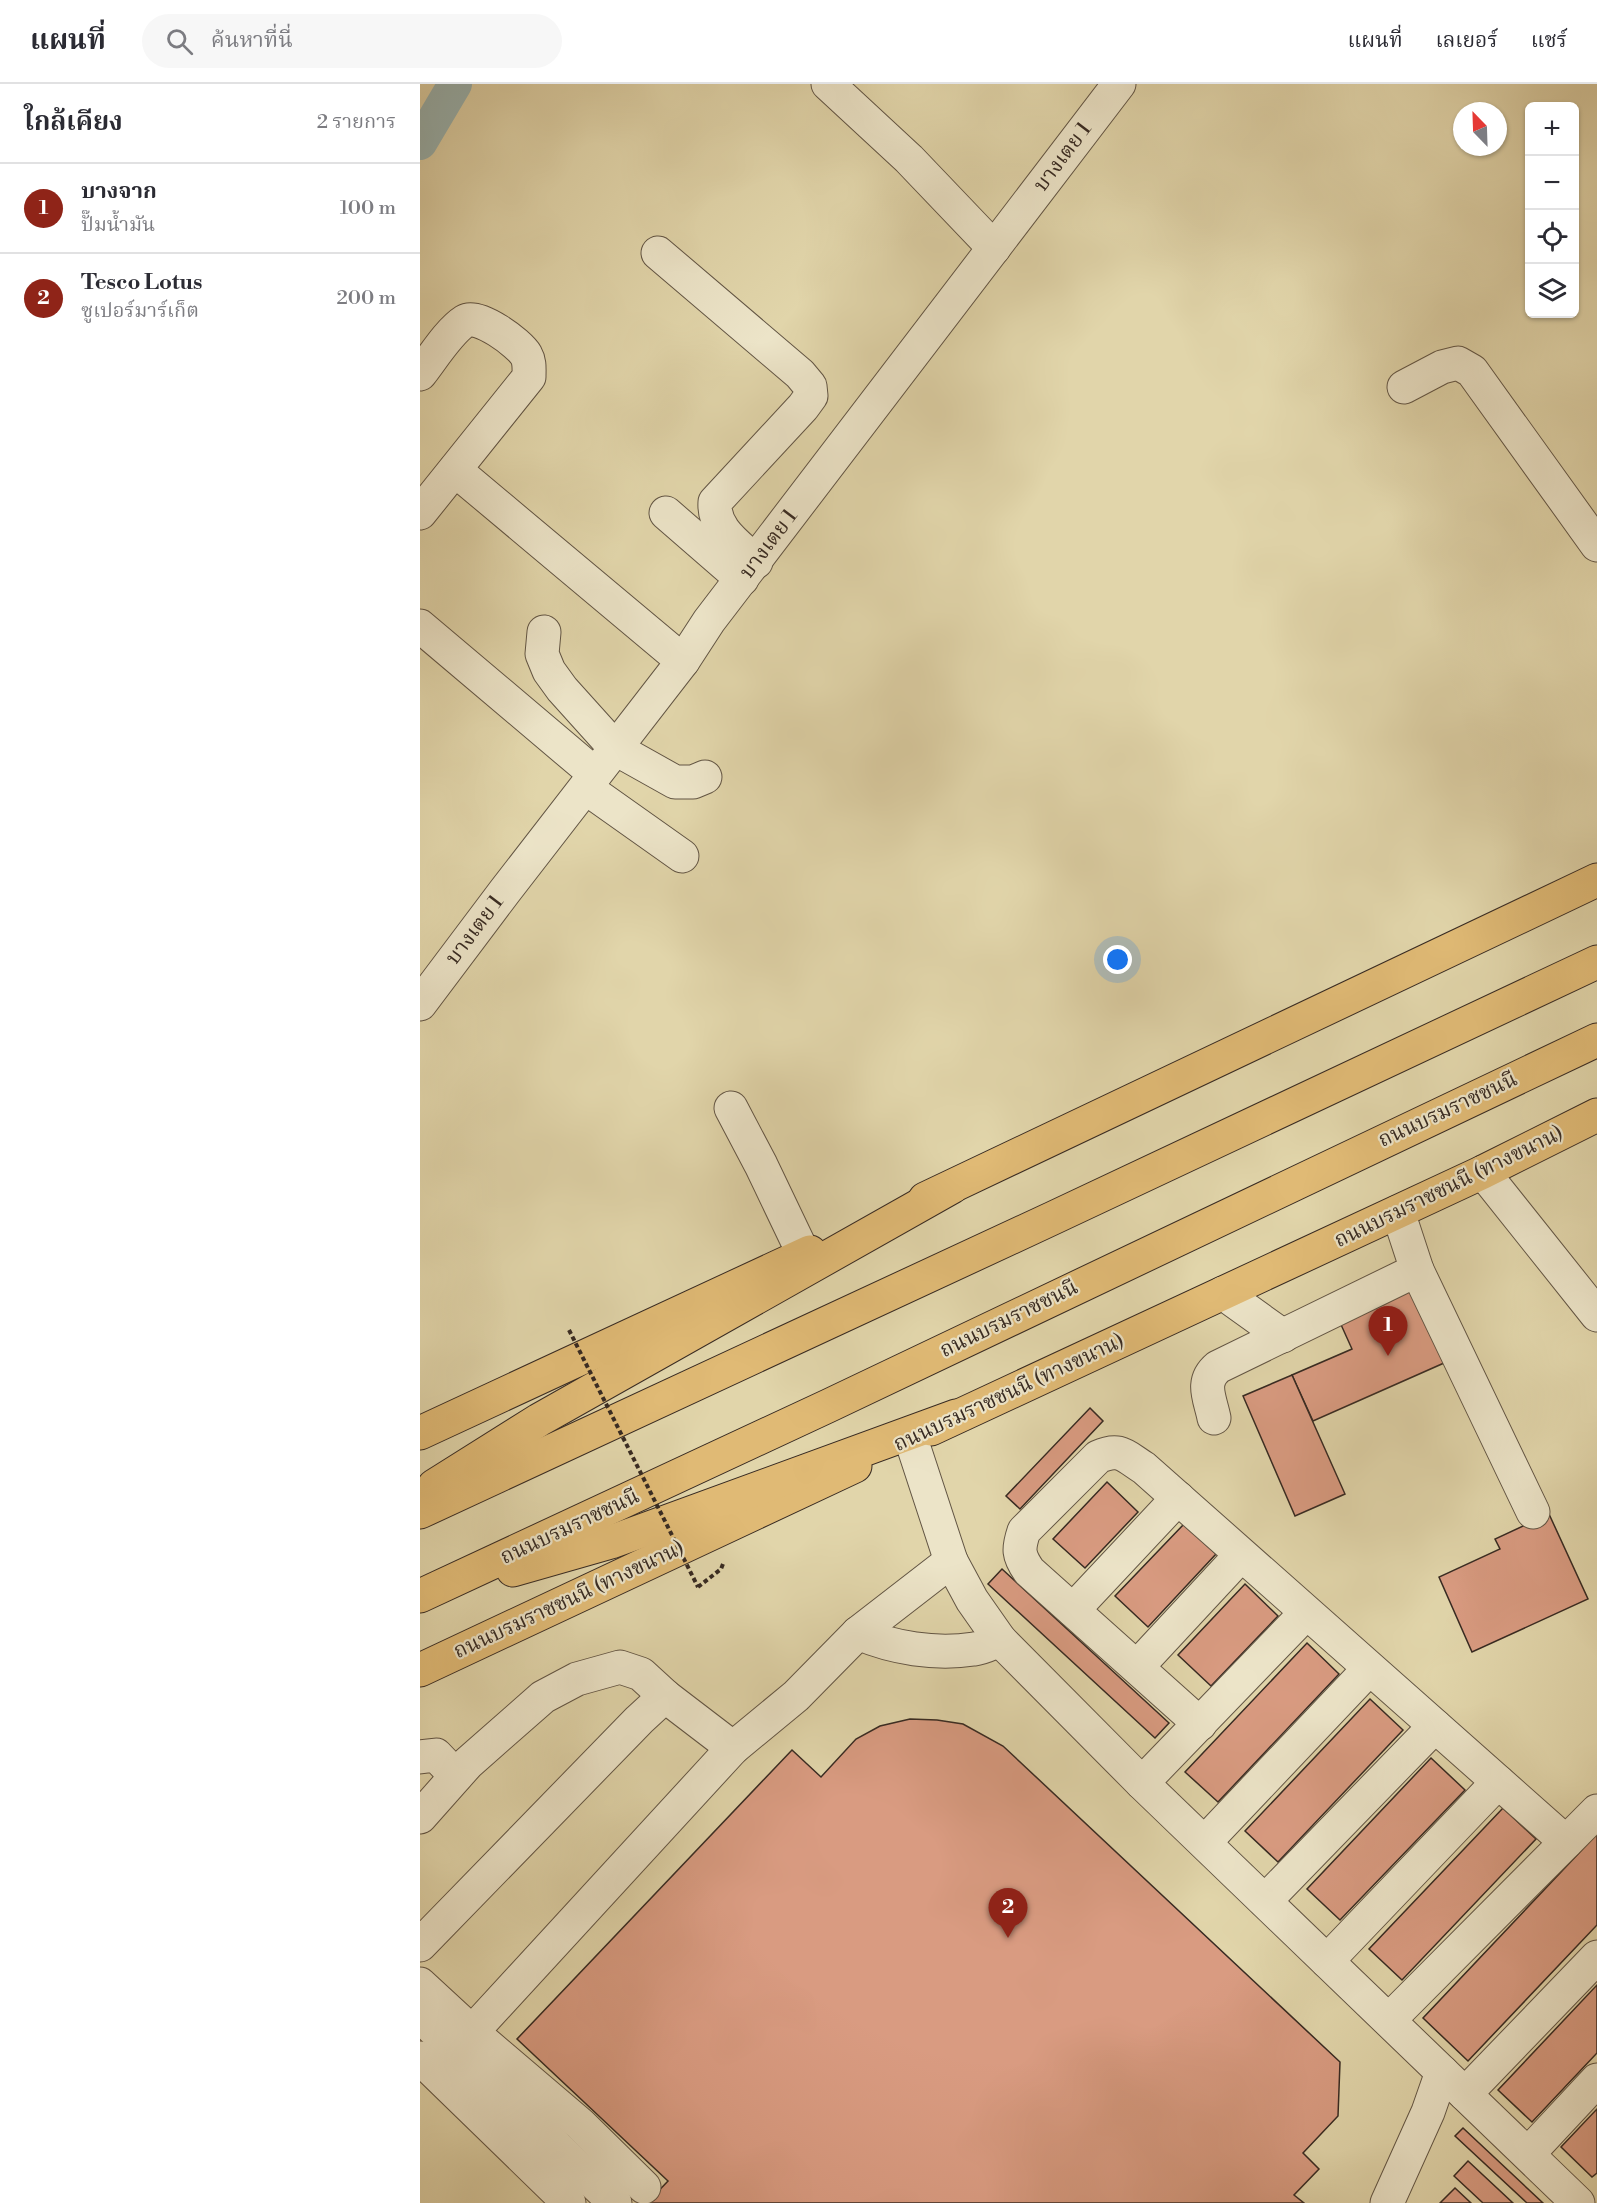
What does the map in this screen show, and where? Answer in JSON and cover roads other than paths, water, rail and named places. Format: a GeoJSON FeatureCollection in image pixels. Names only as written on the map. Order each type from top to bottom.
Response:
{"type":"FeatureCollection","features":[{"type":"Feature","properties":{"kind":"main road"},"geometry":{"type":"LineString","coordinates":[[420,1433],[952,1187],[1597,880]]}},
{"type":"Feature","properties":{"kind":"main road"},"geometry":{"type":"LineString","coordinates":[[420,1512],[1597,962]]}},
{"type":"Feature","properties":{"kind":"main road","name":"ถนนบรมราชชนนี"},"geometry":{"type":"LineString","coordinates":[[420,1597],[1597,1040]]}},
{"type":"Feature","properties":{"kind":"main road","name":"ถนนบรมราชชนนี (ทางขนาน)"},"geometry":{"type":"LineString","coordinates":[[420,1670],[956,1416],[1398,1212],[1597,1115]]}},
{"type":"Feature","properties":{"kind":"main road"},"geometry":{"type":"LineString","coordinates":[[420,1495],[539,1420],[952,1187]]}},
{"type":"Feature","properties":{"kind":"main road"},"geometry":{"type":"LineString","coordinates":[[420,1597],[612,1542],[956,1416]]}},
{"type":"Feature","properties":{"kind":"street"},"geometry":{"type":"LineString","coordinates":[[828,84],[909,159],[994,248]]}},
{"type":"Feature","properties":{"kind":"street","name":"บางเตย 1"},"geometry":{"type":"LineString","coordinates":[[420,1004],[683,662],[709,621],[1119,84]]}},
{"type":"Feature","properties":{"kind":"street"},"geometry":{"type":"LineString","coordinates":[[658,254],[800,374],[810,386],[811,396],[803,406],[715,502],[714,515],[749,570]]}},
{"type":"Feature","properties":{"kind":"street"},"geometry":{"type":"LineString","coordinates":[[420,374],[456,328],[466,320],[475,319],[484,322],[518,345],[530,363],[529,377],[420,513]]}},
{"type":"Feature","properties":{"kind":"street"},"geometry":{"type":"LineString","coordinates":[[1404,387],[1442,367],[1458,363],[1472,371],[1597,545]]}},
{"type":"Feature","properties":{"kind":"street"},"geometry":{"type":"LineString","coordinates":[[455,470],[683,662]]}},
{"type":"Feature","properties":{"kind":"street"},"geometry":{"type":"LineString","coordinates":[[666,513],[749,570]]}},
{"type":"Feature","properties":{"kind":"street"},"geometry":{"type":"LineString","coordinates":[[420,626],[590,781],[682,856]]}},
{"type":"Feature","properties":{"kind":"street"},"geometry":{"type":"LineString","coordinates":[[544,632],[542,654],[549,671],[562,689],[616,749],[675,782],[693,782],[705,777]]}},
{"type":"Feature","properties":{"kind":"street"},"geometry":{"type":"LineString","coordinates":[[731,1108],[804,1255]]}},
{"type":"Feature","properties":{"kind":"street"},"geometry":{"type":"LineString","coordinates":[[1482,1172],[1597,1315]]}},
{"type":"Feature","properties":{"kind":"street"},"geometry":{"type":"LineString","coordinates":[[1398,1212],[1417,1270],[1533,1512]]}},
{"type":"Feature","properties":{"kind":"street"},"geometry":{"type":"LineString","coordinates":[[1214,1418],[1206,1383],[1211,1373],[1218,1367],[1417,1270]]}},
{"type":"Feature","properties":{"kind":"street"},"geometry":{"type":"LineString","coordinates":[[1223,1293],[1283,1335]]}},
{"type":"Feature","properties":{"kind":"street"},"geometry":{"type":"LineString","coordinates":[[911,1439],[951,1561],[972,1600],[1000,1640],[1142,1783],[1578,2203]]}},
{"type":"Feature","properties":{"kind":"street"},"geometry":{"type":"LineString","coordinates":[[1200,1724],[1029,1571],[1020,1558],[1020,1544],[1024,1532],[1098,1457],[1111,1451],[1124,1455],[1144,1468],[1566,1842]]}},
{"type":"Feature","properties":{"kind":"street"},"geometry":{"type":"LineString","coordinates":[[1072,1610],[1178,1498]]}},
{"type":"Feature","properties":{"kind":"street"},"geometry":{"type":"LineString","coordinates":[[1137,1668],[1241,1555]]}},
{"type":"Feature","properties":{"kind":"street"},"geometry":{"type":"LineString","coordinates":[[472,2032],[733,1748],[796,1696],[858,1633],[951,1561]]}},
{"type":"Feature","properties":{"kind":"street"},"geometry":{"type":"LineString","coordinates":[[1142,1783],[1306,1613]]}},
{"type":"Feature","properties":{"kind":"street"},"geometry":{"type":"LineString","coordinates":[[858,1633],[881,1643],[937,1650],[975,1649],[1000,1640]]}},
{"type":"Feature","properties":{"kind":"street"},"geometry":{"type":"LineString","coordinates":[[420,1817],[456,1776],[543,1697],[578,1680],[620,1667],[642,1674],[665,1696],[733,1748]]}},
{"type":"Feature","properties":{"kind":"street"},"geometry":{"type":"LineString","coordinates":[[1205,1842],[1369,1669]]}},
{"type":"Feature","properties":{"kind":"street"},"geometry":{"type":"LineString","coordinates":[[420,1945],[665,1696]]}},
{"type":"Feature","properties":{"kind":"street"},"geometry":{"type":"LineString","coordinates":[[1265,1901],[1435,1726]]}},
{"type":"Feature","properties":{"kind":"street"},"geometry":{"type":"LineString","coordinates":[[420,1757],[436,1755],[456,1776]]}},
{"type":"Feature","properties":{"kind":"street"},"geometry":{"type":"LineString","coordinates":[[1327,1960],[1498,1782]]}},
{"type":"Feature","properties":{"kind":"street"},"geometry":{"type":"LineString","coordinates":[[1389,2020],[1597,1811]]}},
{"type":"Feature","properties":{"kind":"street"},"geometry":{"type":"LineString","coordinates":[[1387,2203],[1428,2112],[1454,2083],[1597,1957]]}},
{"type":"Feature","properties":{"kind":"street"},"geometry":{"type":"LineString","coordinates":[[420,1984],[472,2032],[580,2124],[644,2187]]}},
{"type":"Feature","properties":{"kind":"street"},"geometry":{"type":"LineString","coordinates":[[420,2016],[615,2203]]}},
{"type":"Feature","properties":{"kind":"street"},"geometry":{"type":"LineString","coordinates":[[420,2058],[569,2203]]}},
{"type":"Feature","properties":{"kind":"street"},"geometry":{"type":"LineString","coordinates":[[1528,2154],[1597,2080]]}},
{"type":"Feature","properties":{"kind":"waterway"},"geometry":{"type":"LineString","coordinates":[[420,143],[455,84]]}},
{"type":"Feature","properties":{"kind":"place","name":"บางจาก"},"geometry":{"type":"Point","coordinates":[1388,1356]}},
{"type":"Feature","properties":{"kind":"place","name":"Tesco Lotus"},"geometry":{"type":"Point","coordinates":[1008,1938]}}]}
